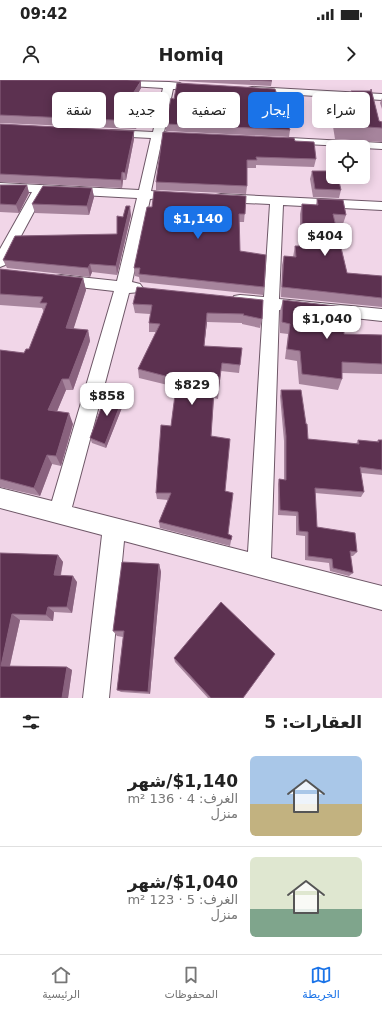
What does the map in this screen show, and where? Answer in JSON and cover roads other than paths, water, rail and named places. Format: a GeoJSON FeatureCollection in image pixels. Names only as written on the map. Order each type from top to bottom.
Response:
{"type":"FeatureCollection","features":[{"type":"Feature","properties":{"kind":"street"},"geometry":{"type":"LineString","coordinates":[[81,80],[192,86]]}},
{"type":"Feature","properties":{"kind":"street"},"geometry":{"type":"LineString","coordinates":[[281,80],[282,91]]}},
{"type":"Feature","properties":{"kind":"street"},"geometry":{"type":"LineString","coordinates":[[60,514],[123,287],[169,85]]}},
{"type":"Feature","properties":{"kind":"street"},"geometry":{"type":"LineString","coordinates":[[244,89],[376,99]]}},
{"type":"Feature","properties":{"kind":"street"},"geometry":{"type":"LineString","coordinates":[[103,132],[181,136]]}},
{"type":"Feature","properties":{"kind":"street"},"geometry":{"type":"LineString","coordinates":[[282,141],[382,146]]}},
{"type":"Feature","properties":{"kind":"street"},"geometry":{"type":"LineString","coordinates":[[0,187],[168,196]]}},
{"type":"Feature","properties":{"kind":"street"},"geometry":{"type":"LineString","coordinates":[[3,270],[40,189]]}},
{"type":"Feature","properties":{"kind":"street"},"geometry":{"type":"LineString","coordinates":[[207,198],[382,206]]}},
{"type":"Feature","properties":{"kind":"street"},"geometry":{"type":"LineString","coordinates":[[259,566],[277,201]]}},
{"type":"Feature","properties":{"kind":"street"},"geometry":{"type":"LineString","coordinates":[[46,279],[146,290]]}},
{"type":"Feature","properties":{"kind":"street"},"geometry":{"type":"LineString","coordinates":[[224,298],[382,316]]}},
{"type":"Feature","properties":{"kind":"street"},"geometry":{"type":"LineString","coordinates":[[0,498],[382,598]]}},
{"type":"Feature","properties":{"kind":"street"},"geometry":{"type":"LineString","coordinates":[[96,698],[114,528]]}}]}
